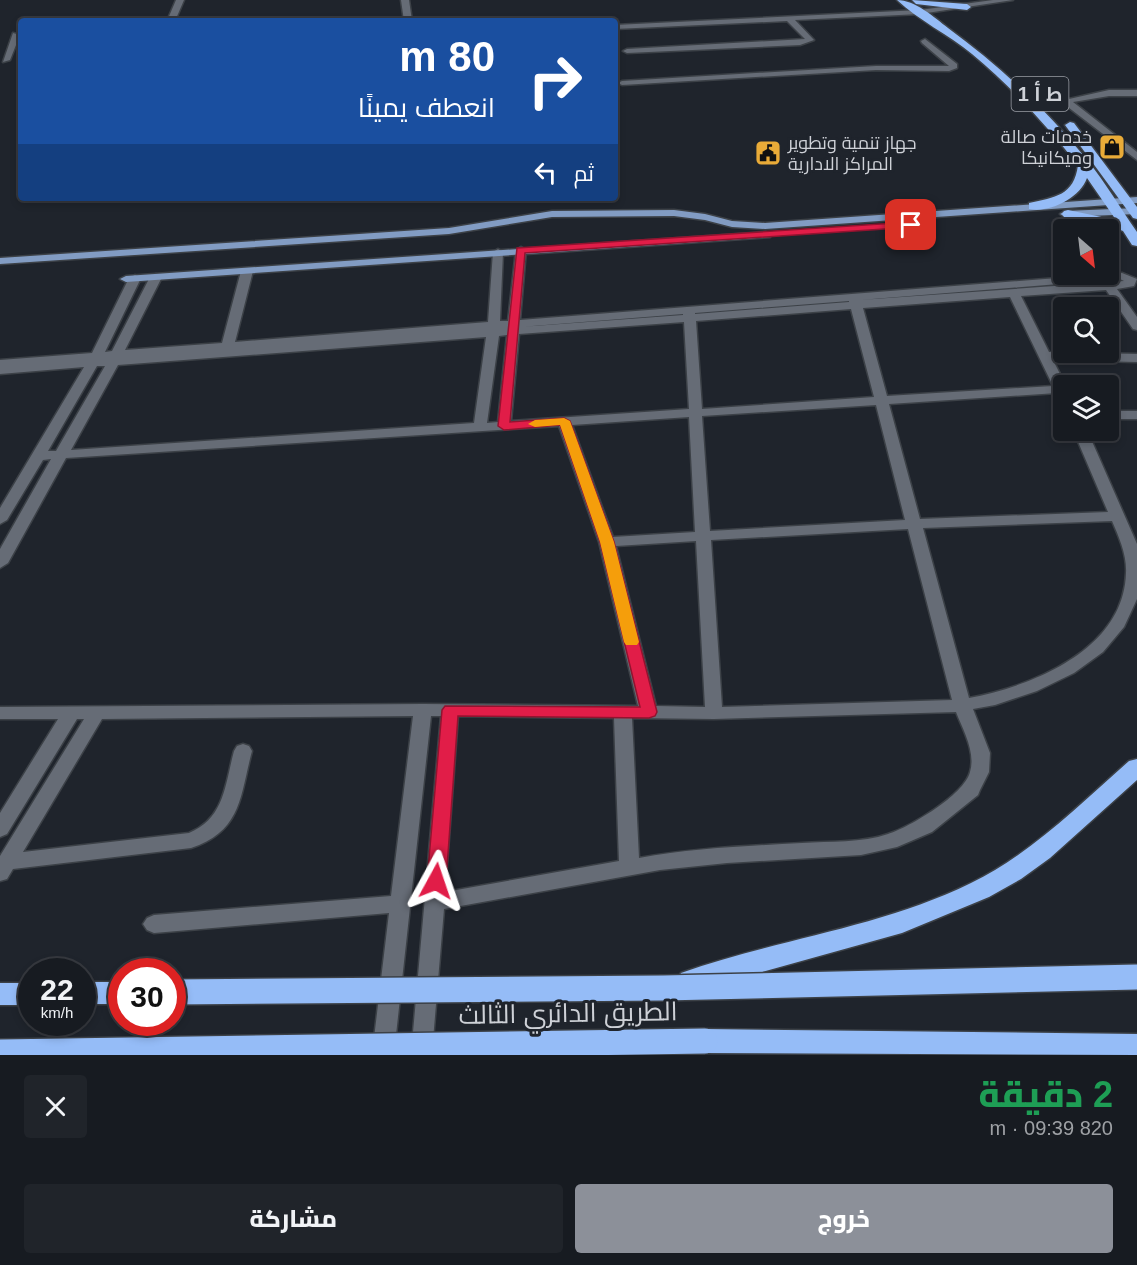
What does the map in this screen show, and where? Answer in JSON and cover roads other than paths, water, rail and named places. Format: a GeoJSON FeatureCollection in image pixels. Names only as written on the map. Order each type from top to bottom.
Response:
{"type":"FeatureCollection","features":[{"type":"Feature","properties":{"kind":"highway","name":"ط أ 1"},"geometry":{"type":"LineString","coordinates":[[901,0],[968,45],[1026,95],[1055,126],[1084,163],[1137,242]]}},
{"type":"Feature","properties":{"kind":"highway","name":"ط أ 1"},"geometry":{"type":"LineString","coordinates":[[915,0],[949,22],[1018,75]]}},
{"type":"Feature","properties":{"kind":"highway"},"geometry":{"type":"LineString","coordinates":[[915,0],[967,7]]}},
{"type":"Feature","properties":{"kind":"highway"},"geometry":{"type":"LineString","coordinates":[[949,22],[950,15],[967,7]]}},
{"type":"Feature","properties":{"kind":"highway","name":"ط أ 1"},"geometry":{"type":"LineString","coordinates":[[1026,95],[1041,95],[1062,116],[1134,207]]}},
{"type":"Feature","properties":{"kind":"highway"},"geometry":{"type":"LineString","coordinates":[[1033,206],[1072,193],[1082,179],[1084,163]]}},
{"type":"Feature","properties":{"kind":"highway"},"geometry":{"type":"LineString","coordinates":[[1068,214],[1102,219],[1128,228]]}},
{"type":"Feature","properties":{"kind":"highway"},"geometry":{"type":"LineString","coordinates":[[663,988],[924,915],[980,890],[1012,872],[1056,839],[1137,767]]}},
{"type":"Feature","properties":{"kind":"highway","name":"الطريق الدائري الثالث"},"geometry":{"type":"LineString","coordinates":[[186,992],[663,988],[1137,977]]}},
{"type":"Feature","properties":{"kind":"highway"},"geometry":{"type":"LineString","coordinates":[[705,1041],[744,1055]]}},
{"type":"Feature","properties":{"kind":"highway","name":"الطريق الدائري الثالث"},"geometry":{"type":"LineString","coordinates":[[0,1052],[705,1041],[1137,1046]]}},
{"type":"Feature","properties":{"kind":"main road"},"geometry":{"type":"LineString","coordinates":[[0,261],[456,230],[552,214],[674,213],[757,226],[864,224],[1033,206],[1134,207]]}},
{"type":"Feature","properties":{"kind":"main road"},"geometry":{"type":"LineString","coordinates":[[130,279],[864,224],[1068,214],[1114,206]]}},
{"type":"Feature","properties":{"kind":"street"},"geometry":{"type":"LineString","coordinates":[[172,18],[180,0]]}},
{"type":"Feature","properties":{"kind":"street"},"geometry":{"type":"LineString","coordinates":[[405,0],[408,18]]}},
{"type":"Feature","properties":{"kind":"street"},"geometry":{"type":"LineString","coordinates":[[618,27],[920,12],[1009,0]]}},
{"type":"Feature","properties":{"kind":"street"},"geometry":{"type":"LineString","coordinates":[[627,51],[766,45],[810,40],[788,18]]}},
{"type":"Feature","properties":{"kind":"street"},"geometry":{"type":"LineString","coordinates":[[741,21],[750,29]]}},
{"type":"Feature","properties":{"kind":"street"},"geometry":{"type":"LineString","coordinates":[[695,23],[702,31]]}},
{"type":"Feature","properties":{"kind":"street"},"geometry":{"type":"LineString","coordinates":[[648,26],[655,34]]}},
{"type":"Feature","properties":{"kind":"street"},"geometry":{"type":"LineString","coordinates":[[6,60],[15,35]]}},
{"type":"Feature","properties":{"kind":"street"},"geometry":{"type":"LineString","coordinates":[[758,37],[766,45]]}},
{"type":"Feature","properties":{"kind":"street"},"geometry":{"type":"LineString","coordinates":[[710,39],[717,47]]}},
{"type":"Feature","properties":{"kind":"street"},"geometry":{"type":"LineString","coordinates":[[618,77],[622,83],[639,88],[897,70],[949,69],[954,66],[925,40]]}},
{"type":"Feature","properties":{"kind":"street"},"geometry":{"type":"LineString","coordinates":[[661,41],[668,49]]}},
{"type":"Feature","properties":{"kind":"street"},"geometry":{"type":"LineString","coordinates":[[1051,105],[1116,92],[1137,93]]}},
{"type":"Feature","properties":{"kind":"street"},"geometry":{"type":"LineString","coordinates":[[1067,102],[1137,157]]}},
{"type":"Feature","properties":{"kind":"street"},"geometry":{"type":"LineString","coordinates":[[504,426],[520,250]]}},
{"type":"Feature","properties":{"kind":"street"},"geometry":{"type":"LineString","coordinates":[[480,428],[494,329],[498,252]]}},
{"type":"Feature","properties":{"kind":"street"},"geometry":{"type":"LineString","coordinates":[[228,350],[230,330],[247,271]]}},
{"type":"Feature","properties":{"kind":"street"},"geometry":{"type":"LineString","coordinates":[[0,370],[115,358],[855,301],[1122,276],[1133,281],[1130,284],[1109,286],[855,301]]}},
{"type":"Feature","properties":{"kind":"street"},"geometry":{"type":"LineString","coordinates":[[0,563],[115,358],[156,277]]}},
{"type":"Feature","properties":{"kind":"street"},"geometry":{"type":"LineString","coordinates":[[0,520],[95,360],[130,279]]}},
{"type":"Feature","properties":{"kind":"street"},"geometry":{"type":"LineString","coordinates":[[1109,286],[1137,326]]}},
{"type":"Feature","properties":{"kind":"street"},"geometry":{"type":"LineString","coordinates":[[1014,292],[1054,375]]}},
{"type":"Feature","properties":{"kind":"street"},"geometry":{"type":"LineString","coordinates":[[435,902],[629,867],[727,855],[861,847],[890,842],[925,827],[971,790],[980,772],[981,753],[962,705],[855,301]]}},
{"type":"Feature","properties":{"kind":"street"},"geometry":{"type":"LineString","coordinates":[[690,314],[714,713]]}},
{"type":"Feature","properties":{"kind":"street"},"geometry":{"type":"LineString","coordinates":[[1045,356],[1137,358]]}},
{"type":"Feature","properties":{"kind":"street"},"geometry":{"type":"LineString","coordinates":[[0,363],[95,360]]}},
{"type":"Feature","properties":{"kind":"street"},"geometry":{"type":"LineString","coordinates":[[38,456],[881,401],[1053,392]]}},
{"type":"Feature","properties":{"kind":"street"},"geometry":{"type":"LineString","coordinates":[[1119,414],[1137,415]]}},
{"type":"Feature","properties":{"kind":"street"},"geometry":{"type":"LineString","coordinates":[[564,421],[607,542],[649,712]]}},
{"type":"Feature","properties":{"kind":"street"},"geometry":{"type":"LineString","coordinates":[[0,713],[450,710],[714,713],[921,708],[962,705],[994,699],[1031,687],[1068,669],[1097,648],[1118,623],[1130,597],[1134,573],[1130,545],[1085,441]]}},
{"type":"Feature","properties":{"kind":"street"},"geometry":{"type":"LineString","coordinates":[[607,542],[914,524],[1118,516]]}},
{"type":"Feature","properties":{"kind":"street"},"geometry":{"type":"LineString","coordinates":[[383,1055],[423,710]]}},
{"type":"Feature","properties":{"kind":"street"},"geometry":{"type":"LineString","coordinates":[[421,1055],[450,710]]}},
{"type":"Feature","properties":{"kind":"street"},"geometry":{"type":"LineString","coordinates":[[0,829],[70,712]]}},
{"type":"Feature","properties":{"kind":"street"},"geometry":{"type":"LineString","coordinates":[[3,867],[97,712]]}},
{"type":"Feature","properties":{"kind":"street"},"geometry":{"type":"LineString","coordinates":[[623,712],[629,867]]}},
{"type":"Feature","properties":{"kind":"street"},"geometry":{"type":"LineString","coordinates":[[3,867],[191,840],[207,834],[219,824],[226,812],[243,751]]}},
{"type":"Feature","properties":{"kind":"street"},"geometry":{"type":"LineString","coordinates":[[154,924],[402,903]]}},
{"type":"Feature","properties":{"kind":"place","name":"خدمات صالة وميكانيكا"},"geometry":{"type":"Point","coordinates":[1112,147]}},
{"type":"Feature","properties":{"kind":"place","name":"جهاز تنمية وتطوير المراكز الادارية"},"geometry":{"type":"Point","coordinates":[768,153]}}]}
